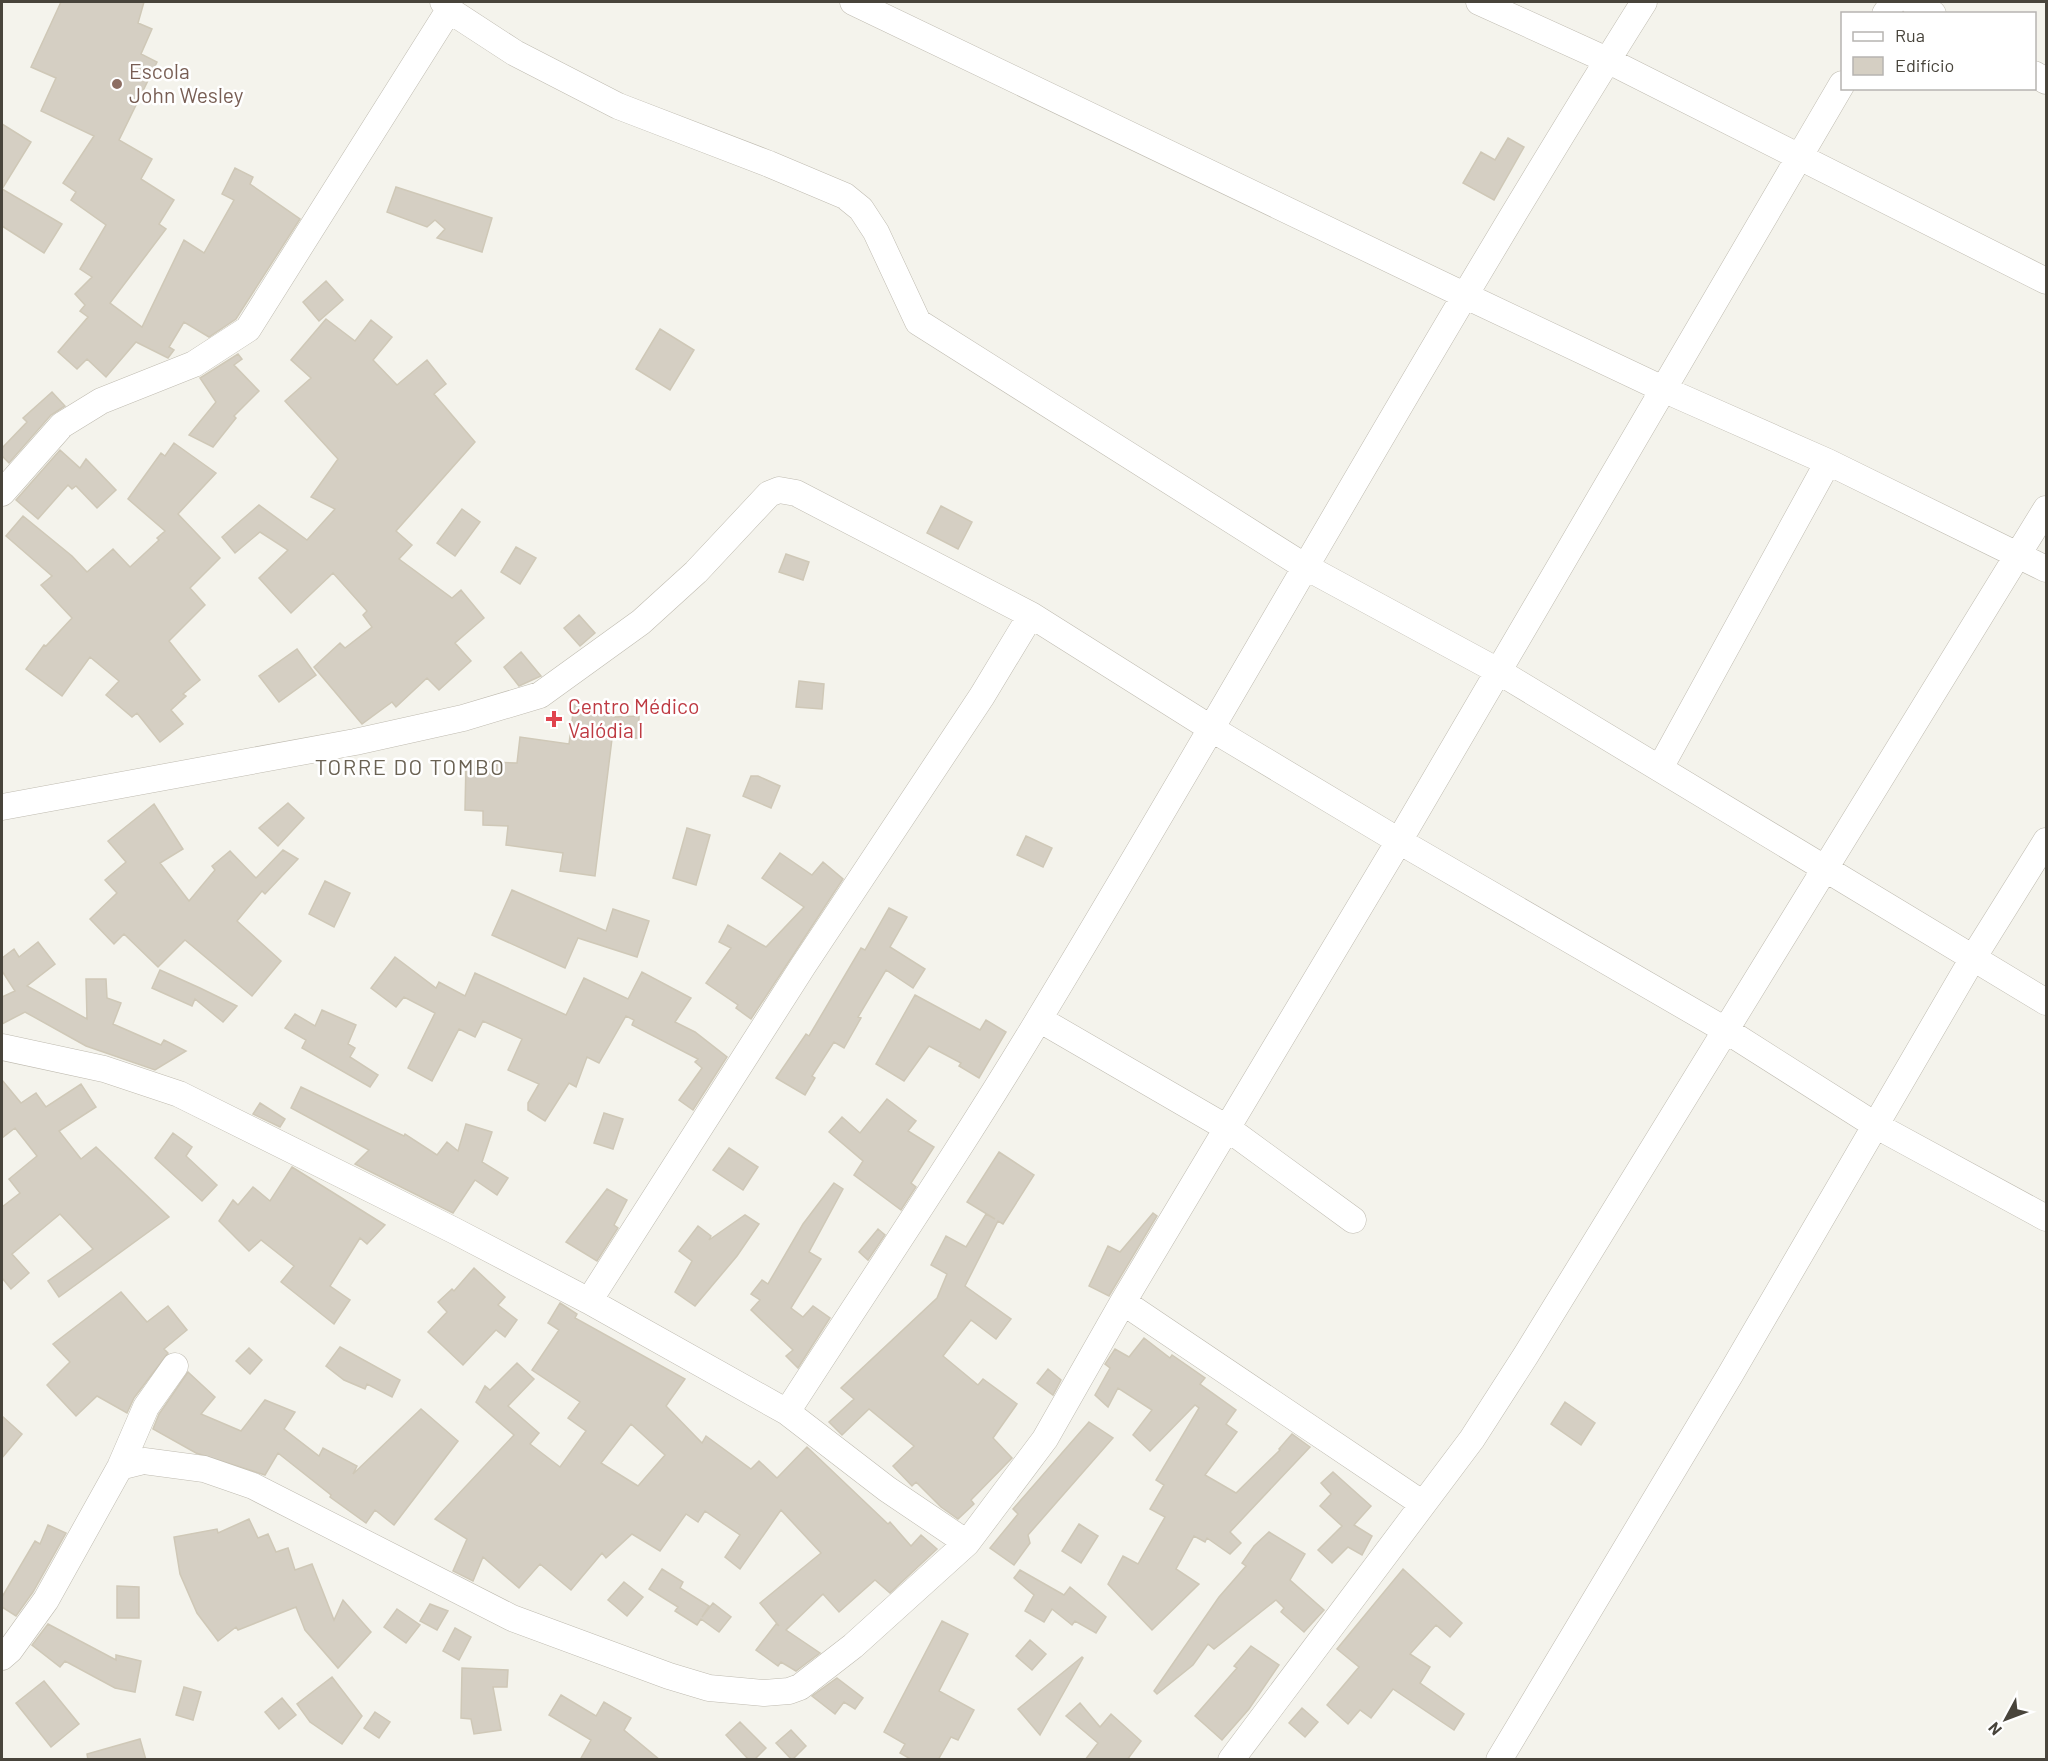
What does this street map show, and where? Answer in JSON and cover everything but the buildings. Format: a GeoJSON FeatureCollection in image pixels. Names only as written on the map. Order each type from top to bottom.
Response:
{"type":"FeatureCollection","features":[{"type":"Feature","properties":{"kind":"street"},"geometry":{"type":"LineString","coordinates":[[853,2],[1665,390],[1828,462],[2046,569]]}},
{"type":"Feature","properties":{"kind":"street"},"geometry":{"type":"LineString","coordinates":[[1479,2],[1607,60],[2046,280]]}},
{"type":"Feature","properties":{"kind":"street"},"geometry":{"type":"LineString","coordinates":[[787,1412],[1039,1019],[1212,729],[1304,566],[1644,2]]}},
{"type":"Feature","properties":{"kind":"street"},"geometry":{"type":"LineString","coordinates":[[1913,2],[1930,12]]}},
{"type":"Feature","properties":{"kind":"street"},"geometry":{"type":"LineString","coordinates":[[2,493],[62,425],[101,401],[194,364],[248,328],[446,6],[515,53],[618,106],[845,196],[861,209],[876,232],[918,322],[1304,566],[1498,670],[1826,871],[2046,1002]]}},
{"type":"Feature","properties":{"kind":"street"},"geometry":{"type":"LineString","coordinates":[[120,1467],[144,1461],[213,1472],[253,1486],[512,1618],[669,1676],[709,1688],[764,1693],[800,1687],[853,1646],[967,1543],[1045,1439],[1123,1302],[1399,842],[1498,670],[1665,390],[1841,86]]}},
{"type":"Feature","properties":{"kind":"street"},"geometry":{"type":"LineString","coordinates":[[1660,768],[1828,462]]}},
{"type":"Feature","properties":{"kind":"street"},"geometry":{"type":"LineString","coordinates":[[2,807],[355,742],[463,718],[540,695],[641,622],[696,572],[769,494],[779,490],[796,493],[1031,615],[1212,729],[1399,842],[1727,1031],[1875,1125],[2046,1218]]}},
{"type":"Feature","properties":{"kind":"street"},"geometry":{"type":"LineString","coordinates":[[1231,1760],[1472,1438],[1526,1355],[1826,871],[2046,509]]}},
{"type":"Feature","properties":{"kind":"street"},"geometry":{"type":"LineString","coordinates":[[589,1300],[802,966],[976,706],[1031,615]]}},
{"type":"Feature","properties":{"kind":"street"},"geometry":{"type":"LineString","coordinates":[[1499,1760],[1730,1375],[1973,958],[2046,841]]}},
{"type":"Feature","properties":{"kind":"street"},"geometry":{"type":"LineString","coordinates":[[1039,1019],[1227,1128],[1353,1220]]}},
{"type":"Feature","properties":{"kind":"street"},"geometry":{"type":"LineString","coordinates":[[2,1047],[104,1069],[179,1094],[589,1300],[787,1412],[887,1490],[967,1543]]}},
{"type":"Feature","properties":{"kind":"street"},"geometry":{"type":"LineString","coordinates":[[1123,1302],[1422,1504]]}},
{"type":"Feature","properties":{"kind":"street"},"geometry":{"type":"LineString","coordinates":[[2,1657],[10,1650],[46,1600],[120,1467],[146,1407],[175,1366]]}},
{"type":"Feature","properties":{"kind":"place","name":"Escola John Wesley"},"geometry":{"type":"Point","coordinates":[117,84]}},
{"type":"Feature","properties":{"kind":"place","name":"Centro Médico Valódia I"},"geometry":{"type":"Point","coordinates":[554,719]}},
{"type":"Feature","properties":{"kind":"district","name":"TORRE DO TOMBO"},"geometry":{"type":"Point","coordinates":[410,767]}}]}
